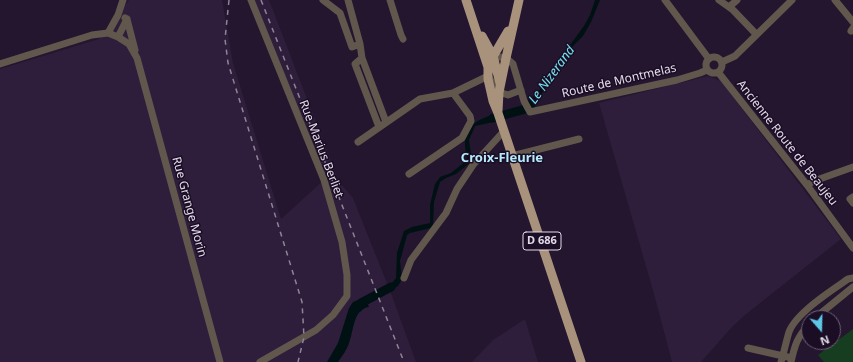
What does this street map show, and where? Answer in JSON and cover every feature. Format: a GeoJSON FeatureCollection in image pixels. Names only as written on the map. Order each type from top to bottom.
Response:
{"type":"FeatureCollection","features":[{"type":"Feature","properties":{"kind":"main road","name":"D 686"},"geometry":{"type":"LineString","coordinates":[[466,0],[488,71],[493,101],[554,278],[581,362]]}},
{"type":"Feature","properties":{"kind":"main road"},"geometry":{"type":"LineString","coordinates":[[500,89],[519,0]]}},
{"type":"Feature","properties":{"kind":"main road","name":"D 686"},"geometry":{"type":"LineString","coordinates":[[471,17],[493,56],[500,89],[499,117]]}},
{"type":"Feature","properties":{"kind":"main road"},"geometry":{"type":"LineString","coordinates":[[488,71],[493,56],[502,44],[514,21]]}},
{"type":"Feature","properties":{"kind":"street"},"geometry":{"type":"LineString","coordinates":[[108,33],[118,15],[123,0]]}},
{"type":"Feature","properties":{"kind":"street","name":"Rue Marius Berliet"},"geometry":{"type":"LineString","coordinates":[[251,0],[324,180],[342,242],[347,275],[347,296],[333,315],[316,330],[260,362]]}},
{"type":"Feature","properties":{"kind":"street"},"geometry":{"type":"LineString","coordinates":[[323,0],[340,12],[352,47],[360,44]]}},
{"type":"Feature","properties":{"kind":"street"},"geometry":{"type":"LineString","coordinates":[[348,0],[360,44],[362,58],[386,122]]}},
{"type":"Feature","properties":{"kind":"street"},"geometry":{"type":"LineString","coordinates":[[390,0],[403,39]]}},
{"type":"Feature","properties":{"kind":"street"},"geometry":{"type":"LineString","coordinates":[[719,0],[729,7],[756,34]]}},
{"type":"Feature","properties":{"kind":"street"},"geometry":{"type":"LineString","coordinates":[[729,7],[737,0]]}},
{"type":"Feature","properties":{"kind":"street"},"geometry":{"type":"LineString","coordinates":[[722,62],[734,56],[792,0]]}},
{"type":"Feature","properties":{"kind":"street"},"geometry":{"type":"LineString","coordinates":[[834,0],[853,22]]}},
{"type":"Feature","properties":{"kind":"street"},"geometry":{"type":"LineString","coordinates":[[668,1],[709,59]]}},
{"type":"Feature","properties":{"kind":"street"},"geometry":{"type":"LineString","coordinates":[[0,64],[92,35],[108,33],[118,37],[127,19],[118,15]]}},
{"type":"Feature","properties":{"kind":"street","name":"Rue Grange Morin"},"geometry":{"type":"LineString","coordinates":[[127,19],[220,362]]}},
{"type":"Feature","properties":{"kind":"street","name":"Rue Grange Morin"},"geometry":{"type":"LineString","coordinates":[[118,37],[129,44],[137,58]]}},
{"type":"Feature","properties":{"kind":"street"},"geometry":{"type":"LineString","coordinates":[[493,56],[506,58]]}},
{"type":"Feature","properties":{"kind":"street"},"geometry":{"type":"LineString","coordinates":[[717,57],[722,62],[722,68],[718,72],[712,73],[707,70],[706,64],[709,59],[717,57]]}},
{"type":"Feature","properties":{"kind":"street"},"geometry":{"type":"LineString","coordinates":[[362,58],[355,64],[379,127]]}},
{"type":"Feature","properties":{"kind":"street","name":"Route de Montmelas"},"geometry":{"type":"LineString","coordinates":[[506,58],[513,64],[522,90],[524,101],[530,112],[677,80],[707,70]]}},
{"type":"Feature","properties":{"kind":"street"},"geometry":{"type":"LineString","coordinates":[[358,142],[420,99],[453,93],[488,71],[500,89],[508,95],[522,90]]}},
{"type":"Feature","properties":{"kind":"street","name":"Ancienne Route de Beaujeu"},"geometry":{"type":"LineString","coordinates":[[718,72],[807,185],[853,248]]}},
{"type":"Feature","properties":{"kind":"street"},"geometry":{"type":"LineString","coordinates":[[408,174],[462,138],[471,121],[470,116],[453,93]]}},
{"type":"Feature","properties":{"kind":"street"},"geometry":{"type":"LineString","coordinates":[[404,278],[411,260],[446,213],[457,189],[474,165],[504,131]]}},
{"type":"Feature","properties":{"kind":"street"},"geometry":{"type":"LineString","coordinates":[[512,156],[579,139]]}},
{"type":"Feature","properties":{"kind":"street"},"geometry":{"type":"LineString","coordinates":[[807,185],[853,167]]}},
{"type":"Feature","properties":{"kind":"street"},"geometry":{"type":"LineString","coordinates":[[853,197],[850,199],[853,203]]}},
{"type":"Feature","properties":{"kind":"street"},"geometry":{"type":"LineString","coordinates":[[782,359],[790,330],[801,316],[823,296],[848,278],[853,278]]}},
{"type":"Feature","properties":{"kind":"street"},"geometry":{"type":"LineString","coordinates":[[825,310],[853,287]]}},
{"type":"Feature","properties":{"kind":"street"},"geometry":{"type":"LineString","coordinates":[[748,348],[782,359],[792,360],[795,343],[801,334]]}},
{"type":"Feature","properties":{"kind":"shaded area"},"geometry":{"type":"Polygon","coordinates":[[[129,0],[222,0],[233,63],[281,219],[325,179],[253,0],[269,0],[339,182],[353,198],[392,296],[416,362],[0,362],[0,69],[99,39],[129,0]]]}},
{"type":"Feature","properties":{"kind":"shaded area"},"geometry":{"type":"Polygon","coordinates":[[[708,76],[721,81],[841,239],[745,315],[732,327],[701,362],[672,362],[599,103],[708,76]]]}},
{"type":"Feature","properties":{"kind":"shaded area"},"geometry":{"type":"Polygon","coordinates":[[[525,319],[538,362],[472,362],[493,340],[525,319]]]}},
{"type":"Feature","properties":{"kind":"green space"},"geometry":{"type":"Polygon","coordinates":[[[853,329],[853,362],[824,362],[818,355],[825,350],[841,350],[841,338],[853,329]]]}},
{"type":"Feature","properties":{"kind":"water"},"geometry":{"type":"Polygon","coordinates":[[[595,0],[600,0],[591,22],[583,36],[571,48],[547,83],[535,105],[531,107],[530,103],[584,26],[590,15],[595,0]]]}},
{"type":"Feature","properties":{"kind":"water"},"geometry":{"type":"Polygon","coordinates":[[[495,114],[498,121],[475,126],[469,140],[472,161],[456,174],[440,182],[434,202],[433,225],[431,228],[407,235],[400,261],[402,279],[398,286],[381,295],[380,292],[396,278],[397,253],[404,231],[412,227],[430,223],[430,205],[435,184],[440,177],[451,173],[466,161],[465,138],[470,128],[483,118],[495,114]]]}},
{"type":"Feature","properties":{"kind":"water"},"geometry":{"type":"Polygon","coordinates":[[[368,296],[367,302],[369,307],[360,312],[357,316],[351,338],[344,353],[338,362],[327,362],[338,343],[349,308],[353,302],[368,296]]]}},
{"type":"Feature","properties":{"kind":"waterway","name":"Le Nizerand"},"geometry":{"type":"LineString","coordinates":[[493,118],[529,108],[533,101]]}},
{"type":"Feature","properties":{"kind":"waterway","name":"Le Nizerand"},"geometry":{"type":"LineString","coordinates":[[358,308],[361,303],[391,287]]}},
{"type":"Feature","properties":{"kind":"railway"},"geometry":{"type":"LineString","coordinates":[[229,0],[225,39],[228,63],[302,302],[304,337],[298,362]]}},
{"type":"Feature","properties":{"kind":"railway"},"geometry":{"type":"LineString","coordinates":[[261,0],[404,362]]}},
{"type":"Feature","properties":{"kind":"district","name":"Croix-Fleurie"},"geometry":{"type":"Point","coordinates":[502,158]}}]}
